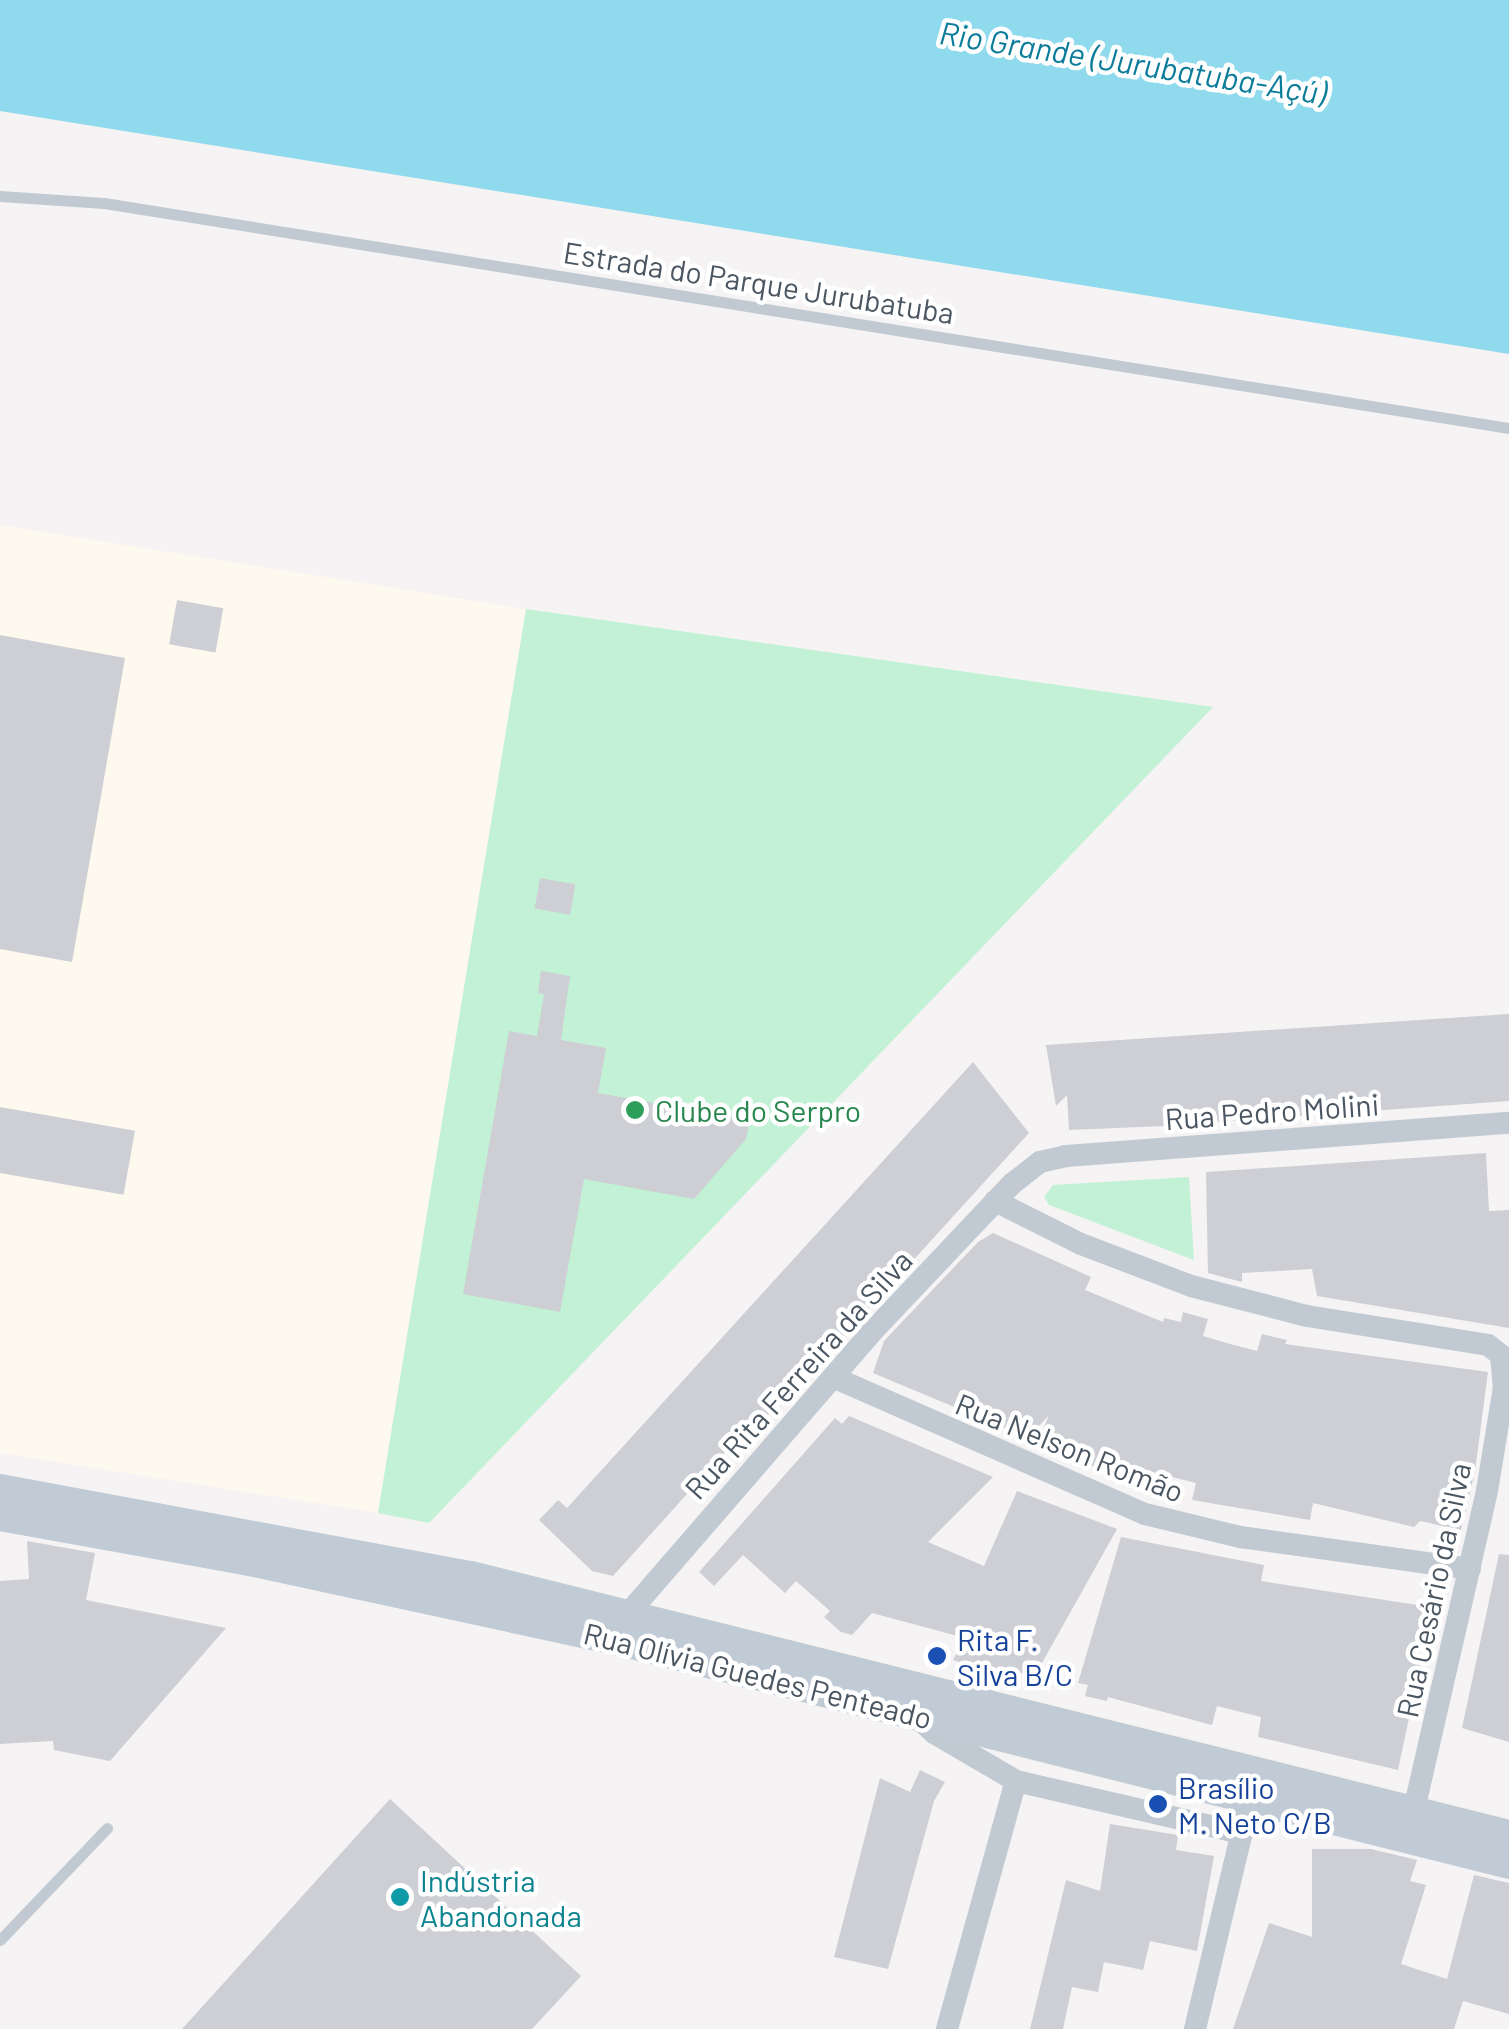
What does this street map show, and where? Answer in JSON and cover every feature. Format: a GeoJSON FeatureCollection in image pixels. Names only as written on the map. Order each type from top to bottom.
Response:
{"type":"FeatureCollection","features":[{"type":"Feature","properties":{"kind":"main road","name":"Rua Olívia Guedes Penteado"},"geometry":{"type":"LineString","coordinates":[[0,1490],[434,1569],[912,1713],[1254,1785]]}},
{"type":"Feature","properties":{"kind":"main road","name":"Rua Olívia Guedes Penteado"},"geometry":{"type":"LineString","coordinates":[[0,1515],[623,1628],[1410,1824],[1509,1836]]}},
{"type":"Feature","properties":{"kind":"main road","name":"Rua Olívia Guedes Penteado"},"geometry":{"type":"LineString","coordinates":[[1410,1824],[1509,1863]]}},
{"type":"Feature","properties":{"kind":"street","name":"Rua Pedro Molini"},"geometry":{"type":"LineString","coordinates":[[1040,1162],[1066,1156],[1509,1123]]}},
{"type":"Feature","properties":{"kind":"street","name":"Rua Rita Ferreira da Silva"},"geometry":{"type":"LineString","coordinates":[[623,1628],[870,1334],[996,1201],[1040,1162]]}},
{"type":"Feature","properties":{"kind":"street","name":"Rua Cesário da Silva"},"geometry":{"type":"LineString","coordinates":[[996,1201],[1081,1244],[1191,1286],[1324,1320],[1488,1345],[1501,1355],[1504,1387],[1470,1569],[1410,1824]]}},
{"type":"Feature","properties":{"kind":"street","name":"Rua Nelson Romão"},"geometry":{"type":"LineString","coordinates":[[835,1378],[1146,1514],[1240,1537],[1470,1569]]}},
{"type":"Feature","properties":{"kind":"street"},"geometry":{"type":"LineString","coordinates":[[912,1713],[934,1733],[1016,1782],[1242,1833]]}},
{"type":"Feature","properties":{"kind":"street"},"geometry":{"type":"LineString","coordinates":[[947,2029],[1016,1782]]}},
{"type":"Feature","properties":{"kind":"street"},"geometry":{"type":"LineString","coordinates":[[1195,2029],[1254,1785]]}},
{"type":"Feature","properties":{"kind":"lane","name":"Estrada do Parque Jurubatuba"},"geometry":{"type":"LineString","coordinates":[[0,196],[124,206],[1509,428]]}},
{"type":"Feature","properties":{"kind":"lane"},"geometry":{"type":"LineString","coordinates":[[0,1940],[107,1828]]}},
{"type":"Feature","properties":{"kind":"shaded area"},"geometry":{"type":"Polygon","coordinates":[[[0,525],[526,609],[378,1513],[0,1453],[0,525]]]}},
{"type":"Feature","properties":{"kind":"green space","name":"Clube do Serpro"},"geometry":{"type":"Polygon","coordinates":[[[526,609],[1213,707],[429,1523],[378,1513],[526,609]]]}},
{"type":"Feature","properties":{"kind":"green space"},"geometry":{"type":"Polygon","coordinates":[[[1189,1177],[1194,1260],[1049,1205],[1044,1197],[1053,1185],[1189,1177]]]}},
{"type":"Feature","properties":{"kind":"water","name":"Rio Grande (Jurubatuba-Açú)"},"geometry":{"type":"Polygon","coordinates":[[[0,0],[1509,0],[1509,354],[0,111],[0,0]]]}},
{"type":"Feature","properties":{"kind":"building"},"geometry":{"type":"Polygon","coordinates":[[[177,600],[223,608],[215,652],[169,644],[177,600]]]}},
{"type":"Feature","properties":{"kind":"building"},"geometry":{"type":"Polygon","coordinates":[[[0,635],[125,658],[72,962],[0,949],[0,635]]]}},
{"type":"Feature","properties":{"kind":"building"},"geometry":{"type":"Polygon","coordinates":[[[540,878],[575,884],[570,915],[535,909],[540,878]]]}},
{"type":"Feature","properties":{"kind":"building"},"geometry":{"type":"Polygon","coordinates":[[[541,971],[570,976],[561,1040],[606,1048],[598,1093],[750,1120],[746,1139],[694,1199],[584,1179],[560,1312],[463,1294],[509,1031],[537,1036],[544,994],[538,993],[541,971]]]}},
{"type":"Feature","properties":{"kind":"building"},"geometry":{"type":"Polygon","coordinates":[[[1509,1014],[1509,1101],[1163,1126],[1069,1130],[1067,1095],[1056,1106],[1046,1045],[1509,1014]]]}},
{"type":"Feature","properties":{"kind":"building"},"geometry":{"type":"Polygon","coordinates":[[[973,1062],[1029,1133],[746,1438],[742,1433],[613,1576],[592,1571],[539,1520],[558,1500],[567,1508],[973,1062]]]}},
{"type":"Feature","properties":{"kind":"building"},"geometry":{"type":"Polygon","coordinates":[[[0,1107],[135,1131],[124,1195],[0,1173],[0,1107]]]}},
{"type":"Feature","properties":{"kind":"building"},"geometry":{"type":"Polygon","coordinates":[[[1486,1153],[1489,1211],[1509,1210],[1509,1328],[1317,1296],[1312,1269],[1242,1273],[1242,1282],[1208,1273],[1206,1172],[1486,1153]]]}},
{"type":"Feature","properties":{"kind":"building"},"geometry":{"type":"Polygon","coordinates":[[[993,1233],[1091,1277],[1085,1290],[1163,1322],[1164,1318],[1181,1322],[1183,1312],[1208,1319],[1203,1336],[1230,1344],[1257,1351],[1262,1334],[1287,1340],[1285,1344],[1488,1372],[1475,1471],[1461,1530],[1420,1521],[1414,1527],[1313,1503],[1310,1520],[1192,1500],[1196,1483],[1100,1459],[1097,1468],[1038,1442],[1049,1415],[1028,1438],[873,1373],[884,1341],[978,1242],[993,1233]]]}},
{"type":"Feature","properties":{"kind":"building"},"geometry":{"type":"Polygon","coordinates":[[[849,1416],[993,1477],[928,1542],[984,1566],[1017,1491],[1117,1529],[1033,1679],[1010,1667],[1005,1677],[953,1660],[965,1638],[872,1613],[852,1635],[841,1632],[824,1617],[830,1611],[796,1581],[785,1593],[743,1555],[714,1586],[699,1572],[835,1418],[842,1424],[849,1416]]]}},
{"type":"Feature","properties":{"kind":"building"},"geometry":{"type":"Polygon","coordinates":[[[1121,1537],[1264,1565],[1261,1581],[1424,1606],[1415,1656],[1422,1657],[1398,1770],[1258,1737],[1261,1717],[1217,1706],[1212,1725],[1108,1697],[1107,1701],[1085,1696],[1088,1685],[1078,1683],[1121,1537]]]}},
{"type":"Feature","properties":{"kind":"building"},"geometry":{"type":"Polygon","coordinates":[[[27,1541],[95,1553],[86,1600],[226,1628],[110,1761],[54,1750],[53,1741],[0,1744],[0,1581],[29,1579],[27,1541]]]}},
{"type":"Feature","properties":{"kind":"building"},"geometry":{"type":"Polygon","coordinates":[[[1499,1554],[1509,1555],[1509,1742],[1462,1728],[1499,1554]]]}},
{"type":"Feature","properties":{"kind":"building"},"geometry":{"type":"Polygon","coordinates":[[[920,1770],[945,1782],[934,1801],[888,1969],[834,1957],[880,1778],[910,1792],[920,1770]]]}},
{"type":"Feature","properties":{"kind":"building","name":"Indústria Abandonada"},"geometry":{"type":"Polygon","coordinates":[[[390,1799],[581,1976],[532,2029],[182,2029],[390,1799]]]}},
{"type":"Feature","properties":{"kind":"building"},"geometry":{"type":"Polygon","coordinates":[[[1110,1824],[1178,1835],[1176,1850],[1214,1856],[1197,1951],[1150,1941],[1143,1970],[1104,1962],[1098,1992],[1072,1987],[1063,2029],[1030,2029],[1066,1880],[1100,1891],[1110,1824]]]}},
{"type":"Feature","properties":{"kind":"building"},"geometry":{"type":"Polygon","coordinates":[[[1312,1849],[1371,1849],[1417,1860],[1410,1881],[1426,1885],[1401,1964],[1447,1979],[1474,1875],[1509,1883],[1509,2014],[1463,2001],[1454,2029],[1233,2029],[1269,1923],[1312,1937],[1312,1849]]]}},
{"type":"Feature","properties":{"kind":"place","name":"Clube do Serpro"},"geometry":{"type":"Point","coordinates":[635,1110]}},
{"type":"Feature","properties":{"kind":"place","name":"Rita F. Silva B/C"},"geometry":{"type":"Point","coordinates":[937,1656]}},
{"type":"Feature","properties":{"kind":"place","name":"Brasílio M. Neto C/B"},"geometry":{"type":"Point","coordinates":[1158,1804]}},
{"type":"Feature","properties":{"kind":"place","name":"Indústria Abandonada"},"geometry":{"type":"Point","coordinates":[400,1897]}}]}
